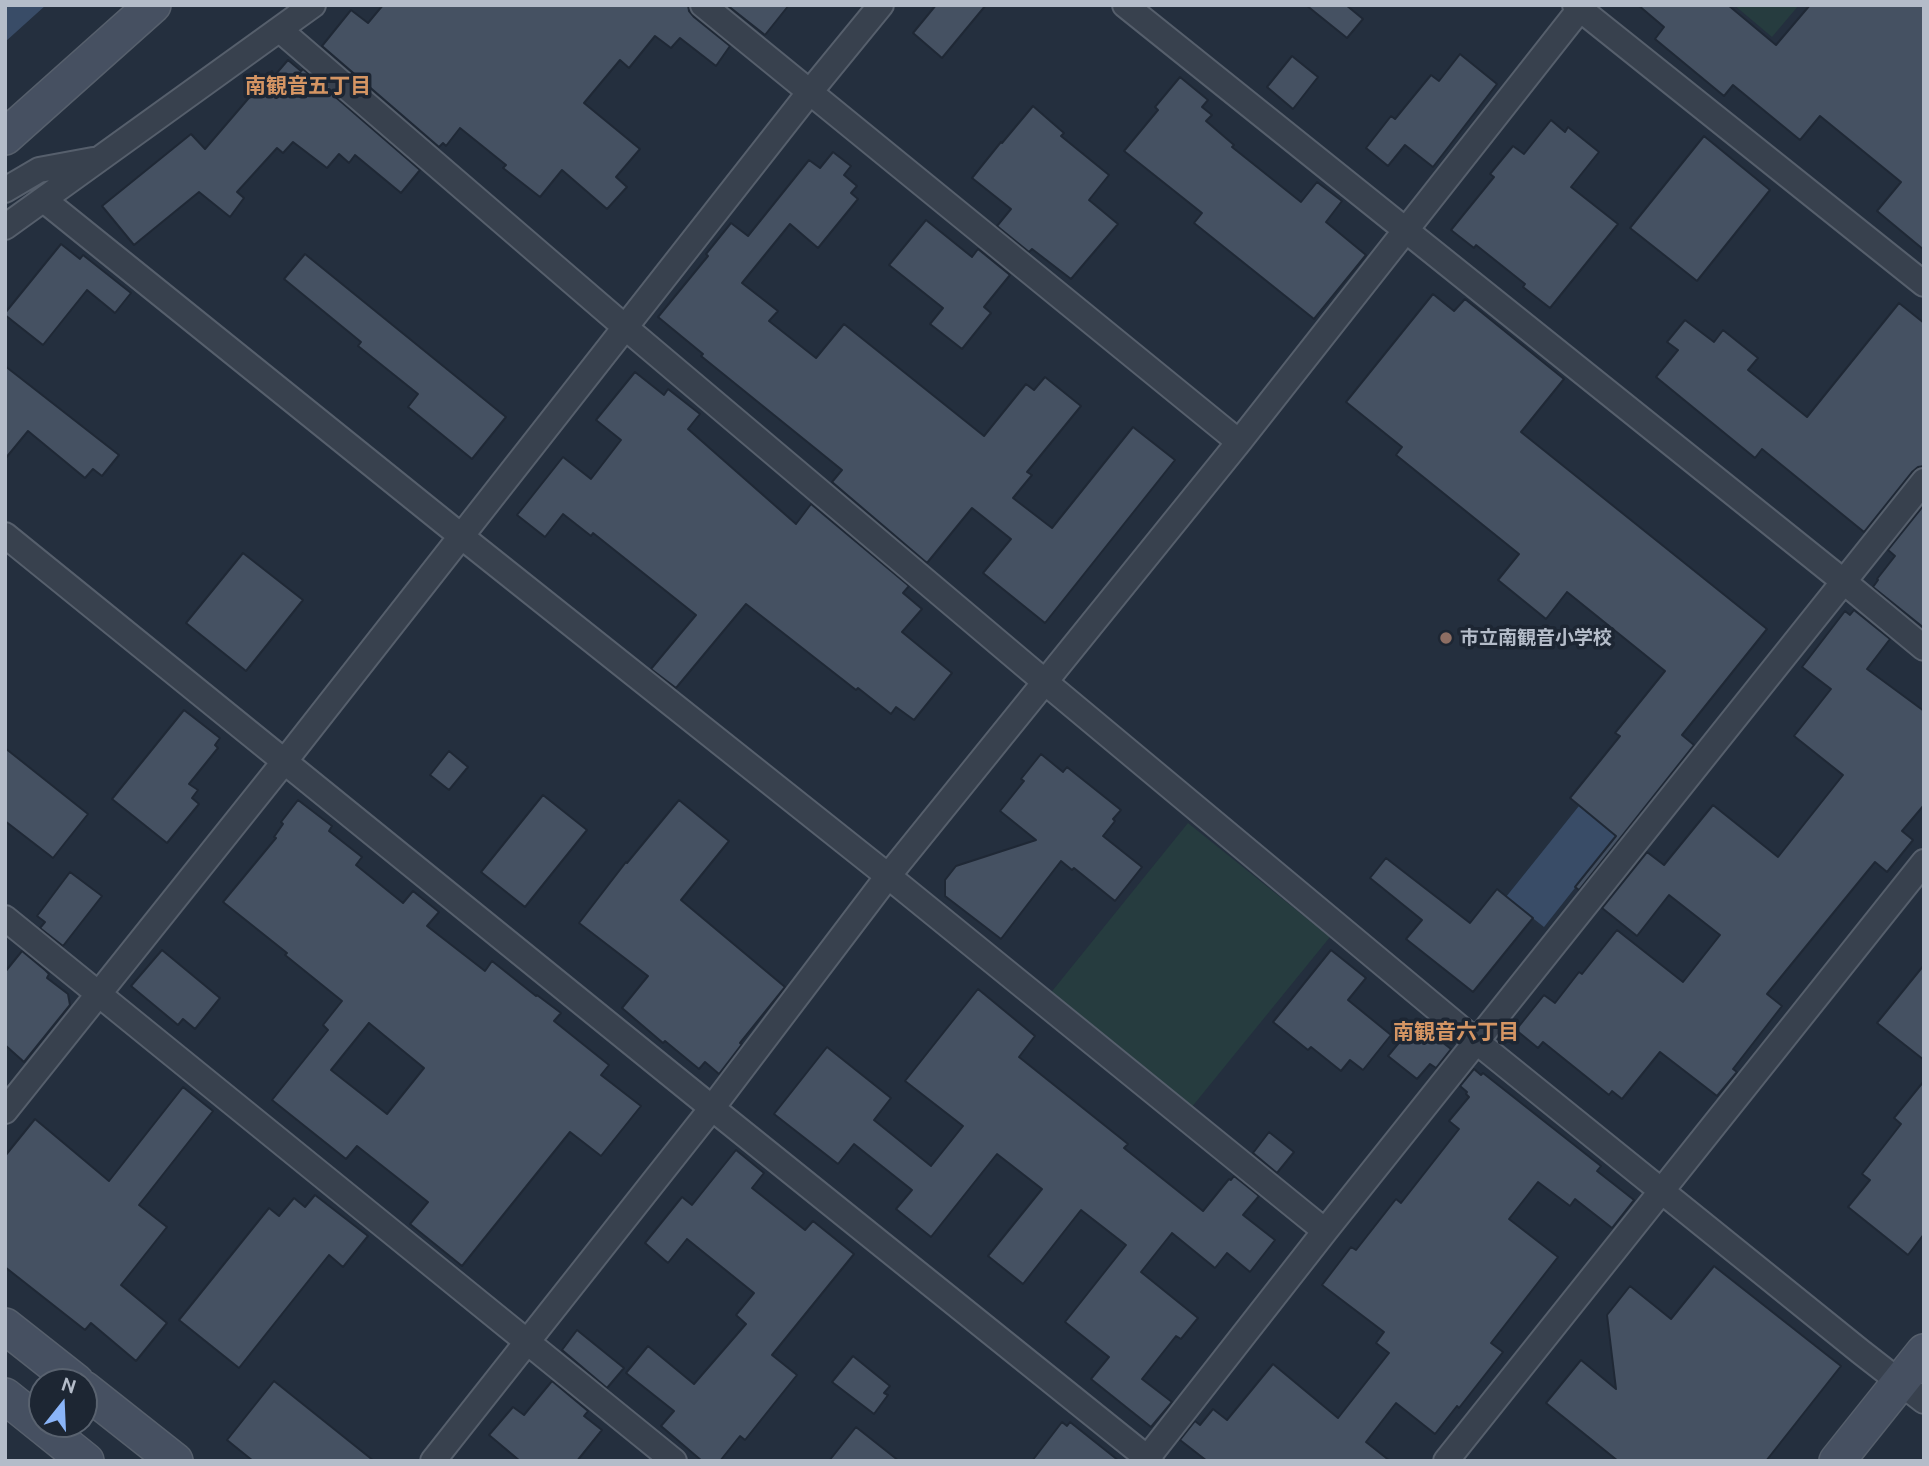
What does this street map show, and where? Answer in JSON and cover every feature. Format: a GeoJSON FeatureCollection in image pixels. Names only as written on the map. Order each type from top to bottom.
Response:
{"type":"FeatureCollection","features":[{"type":"Feature","properties":{"kind":"street"},"geometry":{"type":"LineString","coordinates":[[5,137],[153,5]]}},
{"type":"Feature","properties":{"kind":"street"},"geometry":{"type":"LineString","coordinates":[[5,227],[313,5]]}},
{"type":"Feature","properties":{"kind":"street"},"geometry":{"type":"LineString","coordinates":[[703,5],[1238,442]]}},
{"type":"Feature","properties":{"kind":"street"},"geometry":{"type":"LineString","coordinates":[[5,1111],[881,5]]}},
{"type":"Feature","properties":{"kind":"street"},"geometry":{"type":"LineString","coordinates":[[1125,5],[1924,648]]}},
{"type":"Feature","properties":{"kind":"street"},"geometry":{"type":"LineString","coordinates":[[433,1461],[712,1108],[888,876],[1407,230],[1579,7],[1924,284]]}},
{"type":"Feature","properties":{"kind":"street"},"geometry":{"type":"LineString","coordinates":[[280,30],[626,328],[1045,682],[1478,1042],[1911,1391]]}},
{"type":"Feature","properties":{"kind":"street"},"geometry":{"type":"LineString","coordinates":[[5,190],[39,170],[100,159]]}},
{"type":"Feature","properties":{"kind":"street"},"geometry":{"type":"LineString","coordinates":[[44,200],[888,876],[1325,1231]]}},
{"type":"Feature","properties":{"kind":"street"},"geometry":{"type":"LineString","coordinates":[[5,535],[1148,1460],[1325,1231],[1924,481]]}},
{"type":"Feature","properties":{"kind":"street"},"geometry":{"type":"LineString","coordinates":[[1446,1461],[1924,862]]}},
{"type":"Feature","properties":{"kind":"street"},"geometry":{"type":"LineString","coordinates":[[5,918],[674,1461]]}},
{"type":"Feature","properties":{"kind":"street"},"geometry":{"type":"LineString","coordinates":[[5,1326],[58,1368]]}},
{"type":"Feature","properties":{"kind":"street"},"geometry":{"type":"LineString","coordinates":[[1837,1461],[1911,1391],[1924,1352]]}},
{"type":"Feature","properties":{"kind":"street"},"geometry":{"type":"LineString","coordinates":[[5,1396],[86,1461]]}},
{"type":"Feature","properties":{"kind":"street"},"geometry":{"type":"LineString","coordinates":[[98,1400],[175,1461]]}},
{"type":"Feature","properties":{"kind":"green space"},"geometry":{"type":"Polygon","coordinates":[[[1734,5],[1799,5],[1772,37],[1734,5]]]}},
{"type":"Feature","properties":{"kind":"green space"},"geometry":{"type":"Polygon","coordinates":[[[1188,823],[1330,937],[1191,1108],[1049,995],[1188,823]]]}},
{"type":"Feature","properties":{"kind":"water"},"geometry":{"type":"Polygon","coordinates":[[[5,5],[46,5],[5,42],[5,5]]]}},
{"type":"Feature","properties":{"kind":"water"},"geometry":{"type":"Polygon","coordinates":[[[1579,806],[1616,836],[1544,927],[1506,897],[1579,806]]]}},
{"type":"Feature","properties":{"kind":"building"},"geometry":{"type":"Polygon","coordinates":[[[383,5],[688,5],[694,17],[730,46],[716,66],[680,38],[671,48],[655,36],[629,68],[620,60],[584,103],[640,149],[616,177],[627,187],[607,209],[562,170],[540,197],[503,168],[506,165],[460,128],[446,146],[443,143],[439,147],[322,46],[351,10],[368,23],[383,5]]]}},
{"type":"Feature","properties":{"kind":"building"},"geometry":{"type":"Polygon","coordinates":[[[727,5],[789,5],[765,35],[727,5]]]}},
{"type":"Feature","properties":{"kind":"building"},"geometry":{"type":"Polygon","coordinates":[[[936,5],[986,5],[942,58],[913,33],[936,5]]]}},
{"type":"Feature","properties":{"kind":"building"},"geometry":{"type":"Polygon","coordinates":[[[1306,5],[1346,5],[1363,19],[1347,38],[1306,5]]]}},
{"type":"Feature","properties":{"kind":"building"},"geometry":{"type":"Polygon","coordinates":[[[1638,5],[1728,5],[1776,45],[1810,5],[1924,5],[1924,250],[1877,211],[1901,182],[1820,116],[1800,140],[1733,85],[1724,96],[1655,39],[1664,27],[1638,5]]]}},
{"type":"Feature","properties":{"kind":"building"},"geometry":{"type":"Polygon","coordinates":[[[1460,54],[1497,84],[1433,167],[1405,145],[1388,166],[1366,148],[1391,116],[1395,119],[1431,75],[1439,81],[1460,54]]]}},
{"type":"Feature","properties":{"kind":"building"},"geometry":{"type":"Polygon","coordinates":[[[1292,56],[1318,77],[1293,109],[1267,87],[1292,56]]]}},
{"type":"Feature","properties":{"kind":"building"},"geometry":{"type":"Polygon","coordinates":[[[288,60],[301,71],[303,69],[420,170],[401,193],[355,155],[349,163],[339,154],[327,168],[293,142],[283,153],[277,148],[237,192],[244,198],[230,217],[199,192],[134,245],[102,206],[191,134],[205,149],[272,71],[275,75],[288,60]]]}},
{"type":"Feature","properties":{"kind":"building"},"geometry":{"type":"Polygon","coordinates":[[[1180,77],[1208,100],[1202,107],[1212,115],[1206,121],[1234,145],[1232,147],[1301,202],[1317,182],[1342,201],[1326,222],[1366,255],[1314,319],[1194,223],[1202,213],[1124,151],[1158,110],[1155,107],[1180,77]]]}},
{"type":"Feature","properties":{"kind":"building"},"geometry":{"type":"Polygon","coordinates":[[[1033,106],[1064,133],[1061,136],[1109,175],[1089,200],[1118,224],[1071,279],[1032,249],[1029,252],[997,226],[1011,209],[972,178],[1033,106]]]}},
{"type":"Feature","properties":{"kind":"building"},"geometry":{"type":"Polygon","coordinates":[[[1551,120],[1565,132],[1568,127],[1599,152],[1571,187],[1618,224],[1550,308],[1476,245],[1474,248],[1451,230],[1494,177],[1490,174],[1513,146],[1524,154],[1551,120]]]}},
{"type":"Feature","properties":{"kind":"building"},"geometry":{"type":"Polygon","coordinates":[[[1704,136],[1770,190],[1697,281],[1630,228],[1704,136]]]}},
{"type":"Feature","properties":{"kind":"building"},"geometry":{"type":"Polygon","coordinates":[[[833,152],[851,166],[844,175],[857,186],[851,193],[858,199],[818,248],[790,224],[742,283],[778,311],[769,321],[816,358],[844,324],[984,436],[1026,384],[1034,390],[1045,377],[1081,406],[1027,472],[1032,475],[1013,498],[1052,528],[1133,427],[1175,460],[1045,623],[983,573],[1011,539],[972,508],[927,563],[832,482],[842,470],[701,356],[703,354],[658,317],[731,223],[748,236],[809,160],[820,168],[833,152]]]}},
{"type":"Feature","properties":{"kind":"building"},"geometry":{"type":"Polygon","coordinates":[[[926,220],[972,257],[978,249],[1010,275],[984,307],[991,313],[962,349],[930,324],[943,308],[889,265],[926,220]]]}},
{"type":"Feature","properties":{"kind":"building"},"geometry":{"type":"Polygon","coordinates":[[[61,244],[80,259],[83,255],[131,293],[115,313],[87,290],[43,345],[5,313],[61,244]]]}},
{"type":"Feature","properties":{"kind":"building"},"geometry":{"type":"Polygon","coordinates":[[[305,254],[506,417],[472,459],[408,407],[418,394],[358,346],[361,342],[284,279],[305,254]]]}},
{"type":"Feature","properties":{"kind":"building"},"geometry":{"type":"Polygon","coordinates":[[[1433,294],[1454,311],[1465,299],[1564,379],[1521,432],[1767,629],[1682,735],[1694,745],[1579,890],[1575,887],[1616,836],[1570,798],[1620,736],[1615,733],[1665,671],[1567,592],[1546,619],[1498,580],[1519,554],[1396,455],[1402,447],[1346,402],[1433,294]]]}},
{"type":"Feature","properties":{"kind":"building"},"geometry":{"type":"Polygon","coordinates":[[[1899,303],[1924,323],[1924,466],[1912,472],[1864,532],[1762,449],[1755,458],[1656,377],[1678,350],[1667,342],[1685,320],[1714,342],[1723,330],[1758,358],[1748,370],[1807,417],[1899,303]]]}},
{"type":"Feature","properties":{"kind":"building"},"geometry":{"type":"Polygon","coordinates":[[[5,366],[119,455],[102,476],[93,469],[85,478],[28,431],[5,459],[5,366]]]}},
{"type":"Feature","properties":{"kind":"building"},"geometry":{"type":"Polygon","coordinates":[[[635,372],[664,395],[668,389],[700,414],[688,429],[796,524],[811,504],[909,586],[903,593],[922,609],[902,632],[952,673],[914,720],[896,707],[891,714],[858,688],[856,690],[746,604],[676,688],[651,669],[696,615],[593,533],[591,536],[563,514],[545,537],[517,515],[563,457],[591,479],[621,440],[596,420],[635,372]]]}},
{"type":"Feature","properties":{"kind":"building"},"geometry":{"type":"Polygon","coordinates":[[[1924,505],[1924,628],[1873,587],[1895,556],[1888,550],[1924,505]]]}},
{"type":"Feature","properties":{"kind":"building"},"geometry":{"type":"Polygon","coordinates":[[[243,553],[303,600],[246,671],[186,623],[243,553]]]}},
{"type":"Feature","properties":{"kind":"building"},"geometry":{"type":"Polygon","coordinates":[[[1854,610],[1890,639],[1867,669],[1924,711],[1924,805],[1902,831],[1913,840],[1887,872],[1875,862],[1767,994],[1782,1006],[1733,1069],[1737,1072],[1717,1096],[1660,1052],[1622,1099],[1612,1091],[1609,1095],[1543,1042],[1538,1048],[1516,1030],[1544,995],[1555,1003],[1617,930],[1683,982],[1720,935],[1669,895],[1637,936],[1602,908],[1647,852],[1664,865],[1713,805],[1778,857],[1843,775],[1794,736],[1831,689],[1802,667],[1845,611],[1850,615],[1854,610]]]}},
{"type":"Feature","properties":{"kind":"building"},"geometry":{"type":"Polygon","coordinates":[[[184,710],[220,738],[215,745],[218,748],[189,784],[198,790],[192,798],[199,804],[167,843],[112,799],[184,710]]]}},
{"type":"Feature","properties":{"kind":"building"},"geometry":{"type":"Polygon","coordinates":[[[5,748],[88,814],[53,858],[5,821],[5,748]]]}},
{"type":"Feature","properties":{"kind":"building"},"geometry":{"type":"Polygon","coordinates":[[[449,751],[468,767],[449,790],[430,775],[449,751]]]}},
{"type":"Feature","properties":{"kind":"building"},"geometry":{"type":"Polygon","coordinates":[[[1041,754],[1063,772],[1067,767],[1121,810],[1103,836],[1142,867],[1115,901],[1074,868],[1072,870],[1061,861],[1001,939],[945,896],[945,880],[956,866],[1036,840],[1000,811],[1041,754]]]}},
{"type":"Feature","properties":{"kind":"building"},"geometry":{"type":"Polygon","coordinates":[[[543,795],[587,830],[525,907],[481,872],[543,795]]]}},
{"type":"Feature","properties":{"kind":"building"},"geometry":{"type":"Polygon","coordinates":[[[298,800],[332,826],[329,831],[362,857],[356,865],[403,903],[413,891],[439,912],[427,926],[485,971],[492,961],[561,1013],[554,1021],[609,1065],[601,1075],[641,1106],[601,1156],[570,1132],[462,1266],[410,1224],[428,1202],[357,1146],[346,1159],[272,1100],[328,1030],[323,1025],[342,1001],[223,902],[276,838],[274,837],[283,824],[281,822],[298,800]],[[369,1023],[331,1070],[387,1114],[424,1068],[369,1023]]]}},
{"type":"Feature","properties":{"kind":"building"},"geometry":{"type":"Polygon","coordinates":[[[679,800],[729,841],[681,900],[785,987],[719,1074],[705,1062],[699,1069],[622,1008],[648,976],[579,923],[679,800]]]}},
{"type":"Feature","properties":{"kind":"building"},"geometry":{"type":"Polygon","coordinates":[[[1386,858],[1470,923],[1497,889],[1533,918],[1473,992],[1406,939],[1422,920],[1370,878],[1386,858]]]}},
{"type":"Feature","properties":{"kind":"building"},"geometry":{"type":"Polygon","coordinates":[[[70,872],[102,896],[63,946],[40,928],[45,922],[37,916],[70,872]]]}},
{"type":"Feature","properties":{"kind":"building"},"geometry":{"type":"Polygon","coordinates":[[[162,950],[220,998],[195,1029],[183,1019],[178,1025],[131,986],[162,950]]]}},
{"type":"Feature","properties":{"kind":"building"},"geometry":{"type":"Polygon","coordinates":[[[1331,950],[1366,978],[1348,1000],[1391,1035],[1363,1070],[1350,1060],[1341,1071],[1311,1047],[1308,1050],[1273,1022],[1331,950]]]}},
{"type":"Feature","properties":{"kind":"building"},"geometry":{"type":"Polygon","coordinates":[[[22,951],[49,974],[47,978],[68,994],[70,1005],[24,1062],[5,1045],[5,972],[22,951]]]}},
{"type":"Feature","properties":{"kind":"building"},"geometry":{"type":"Polygon","coordinates":[[[1924,965],[1924,1060],[1877,1023],[1924,965]]]}},
{"type":"Feature","properties":{"kind":"building"},"geometry":{"type":"Polygon","coordinates":[[[978,989],[1035,1036],[1019,1057],[1128,1144],[1124,1148],[1203,1211],[1234,1176],[1259,1196],[1243,1215],[1275,1240],[1250,1272],[1227,1253],[1215,1268],[1172,1233],[1141,1272],[1198,1318],[1181,1339],[1176,1336],[1142,1379],[1172,1402],[1151,1427],[1091,1379],[1109,1357],[1065,1322],[1126,1245],[1081,1210],[1023,1284],[988,1256],[1042,1189],[997,1154],[931,1237],[896,1209],[912,1190],[854,1144],[838,1164],[774,1114],[827,1047],[891,1098],[874,1120],[931,1166],[963,1126],[905,1081],[978,989]]]}},
{"type":"Feature","properties":{"kind":"building"},"geometry":{"type":"Polygon","coordinates":[[[1416,1022],[1451,1049],[1436,1068],[1430,1064],[1417,1079],[1388,1056],[1416,1022]]]}},
{"type":"Feature","properties":{"kind":"building"},"geometry":{"type":"Polygon","coordinates":[[[1474,1069],[1481,1075],[1483,1073],[1601,1166],[1597,1171],[1634,1200],[1612,1228],[1575,1199],[1570,1206],[1538,1182],[1509,1219],[1558,1257],[1491,1343],[1503,1352],[1435,1434],[1396,1403],[1366,1442],[1390,1461],[1207,1461],[1180,1440],[1195,1421],[1200,1425],[1213,1409],[1227,1420],[1273,1364],[1338,1418],[1389,1353],[1376,1343],[1384,1332],[1322,1285],[1351,1247],[1356,1250],[1396,1199],[1401,1203],[1459,1129],[1449,1121],[1469,1097],[1460,1086],[1474,1069]]]}},
{"type":"Feature","properties":{"kind":"building"},"geometry":{"type":"Polygon","coordinates":[[[1924,1081],[1924,1234],[1908,1255],[1848,1207],[1870,1180],[1862,1174],[1901,1124],[1894,1118],[1924,1081]]]}},
{"type":"Feature","properties":{"kind":"building"},"geometry":{"type":"Polygon","coordinates":[[[183,1087],[213,1111],[139,1205],[167,1227],[121,1285],[167,1323],[136,1361],[91,1323],[85,1330],[5,1267],[5,1156],[35,1119],[109,1181],[183,1087]]]}},
{"type":"Feature","properties":{"kind":"building"},"geometry":{"type":"Polygon","coordinates":[[[1269,1132],[1294,1152],[1277,1173],[1253,1153],[1269,1132]]]}},
{"type":"Feature","properties":{"kind":"building"},"geometry":{"type":"Polygon","coordinates":[[[736,1150],[764,1173],[752,1188],[805,1230],[813,1221],[854,1254],[772,1355],[797,1375],[745,1440],[740,1436],[720,1461],[702,1461],[661,1426],[674,1411],[626,1373],[648,1346],[694,1384],[746,1324],[736,1315],[754,1293],[687,1239],[668,1263],[645,1243],[682,1197],[692,1205],[736,1150]]]}},
{"type":"Feature","properties":{"kind":"building"},"geometry":{"type":"Polygon","coordinates":[[[315,1195],[368,1236],[343,1267],[329,1255],[239,1368],[179,1320],[269,1208],[279,1216],[294,1198],[305,1207],[315,1195]]]}},
{"type":"Feature","properties":{"kind":"building"},"geometry":{"type":"Polygon","coordinates":[[[1714,1266],[1841,1366],[1766,1461],[1618,1461],[1546,1403],[1581,1360],[1616,1389],[1607,1315],[1630,1286],[1671,1319],[1714,1266]]]}},
{"type":"Feature","properties":{"kind":"building"},"geometry":{"type":"Polygon","coordinates":[[[577,1330],[624,1368],[607,1388],[562,1350],[577,1330]]]}},
{"type":"Feature","properties":{"kind":"building"},"geometry":{"type":"Polygon","coordinates":[[[853,1356],[890,1386],[884,1393],[888,1395],[874,1414],[832,1382],[853,1356]]]}},
{"type":"Feature","properties":{"kind":"building"},"geometry":{"type":"Polygon","coordinates":[[[274,1381],[374,1461],[253,1461],[227,1440],[274,1381]]]}},
{"type":"Feature","properties":{"kind":"building"},"geometry":{"type":"Polygon","coordinates":[[[552,1381],[588,1411],[584,1416],[602,1430],[577,1461],[520,1461],[489,1435],[513,1407],[524,1415],[552,1381]]]}},
{"type":"Feature","properties":{"kind":"building"},"geometry":{"type":"Polygon","coordinates":[[[1062,1422],[1067,1426],[1070,1422],[1119,1461],[1032,1461],[1062,1422]]]}},
{"type":"Feature","properties":{"kind":"building"},"geometry":{"type":"Polygon","coordinates":[[[856,1427],[899,1461],[829,1461],[856,1427]]]}},
{"type":"Feature","properties":{"kind":"place","name":"市立南観音小学校"},"geometry":{"type":"Point","coordinates":[1446,638]}},
{"type":"Feature","properties":{"kind":"district","name":"南観音五丁目"},"geometry":{"type":"Point","coordinates":[308,86]}},
{"type":"Feature","properties":{"kind":"district","name":"南観音六丁目"},"geometry":{"type":"Point","coordinates":[1456,1032]}}]}
